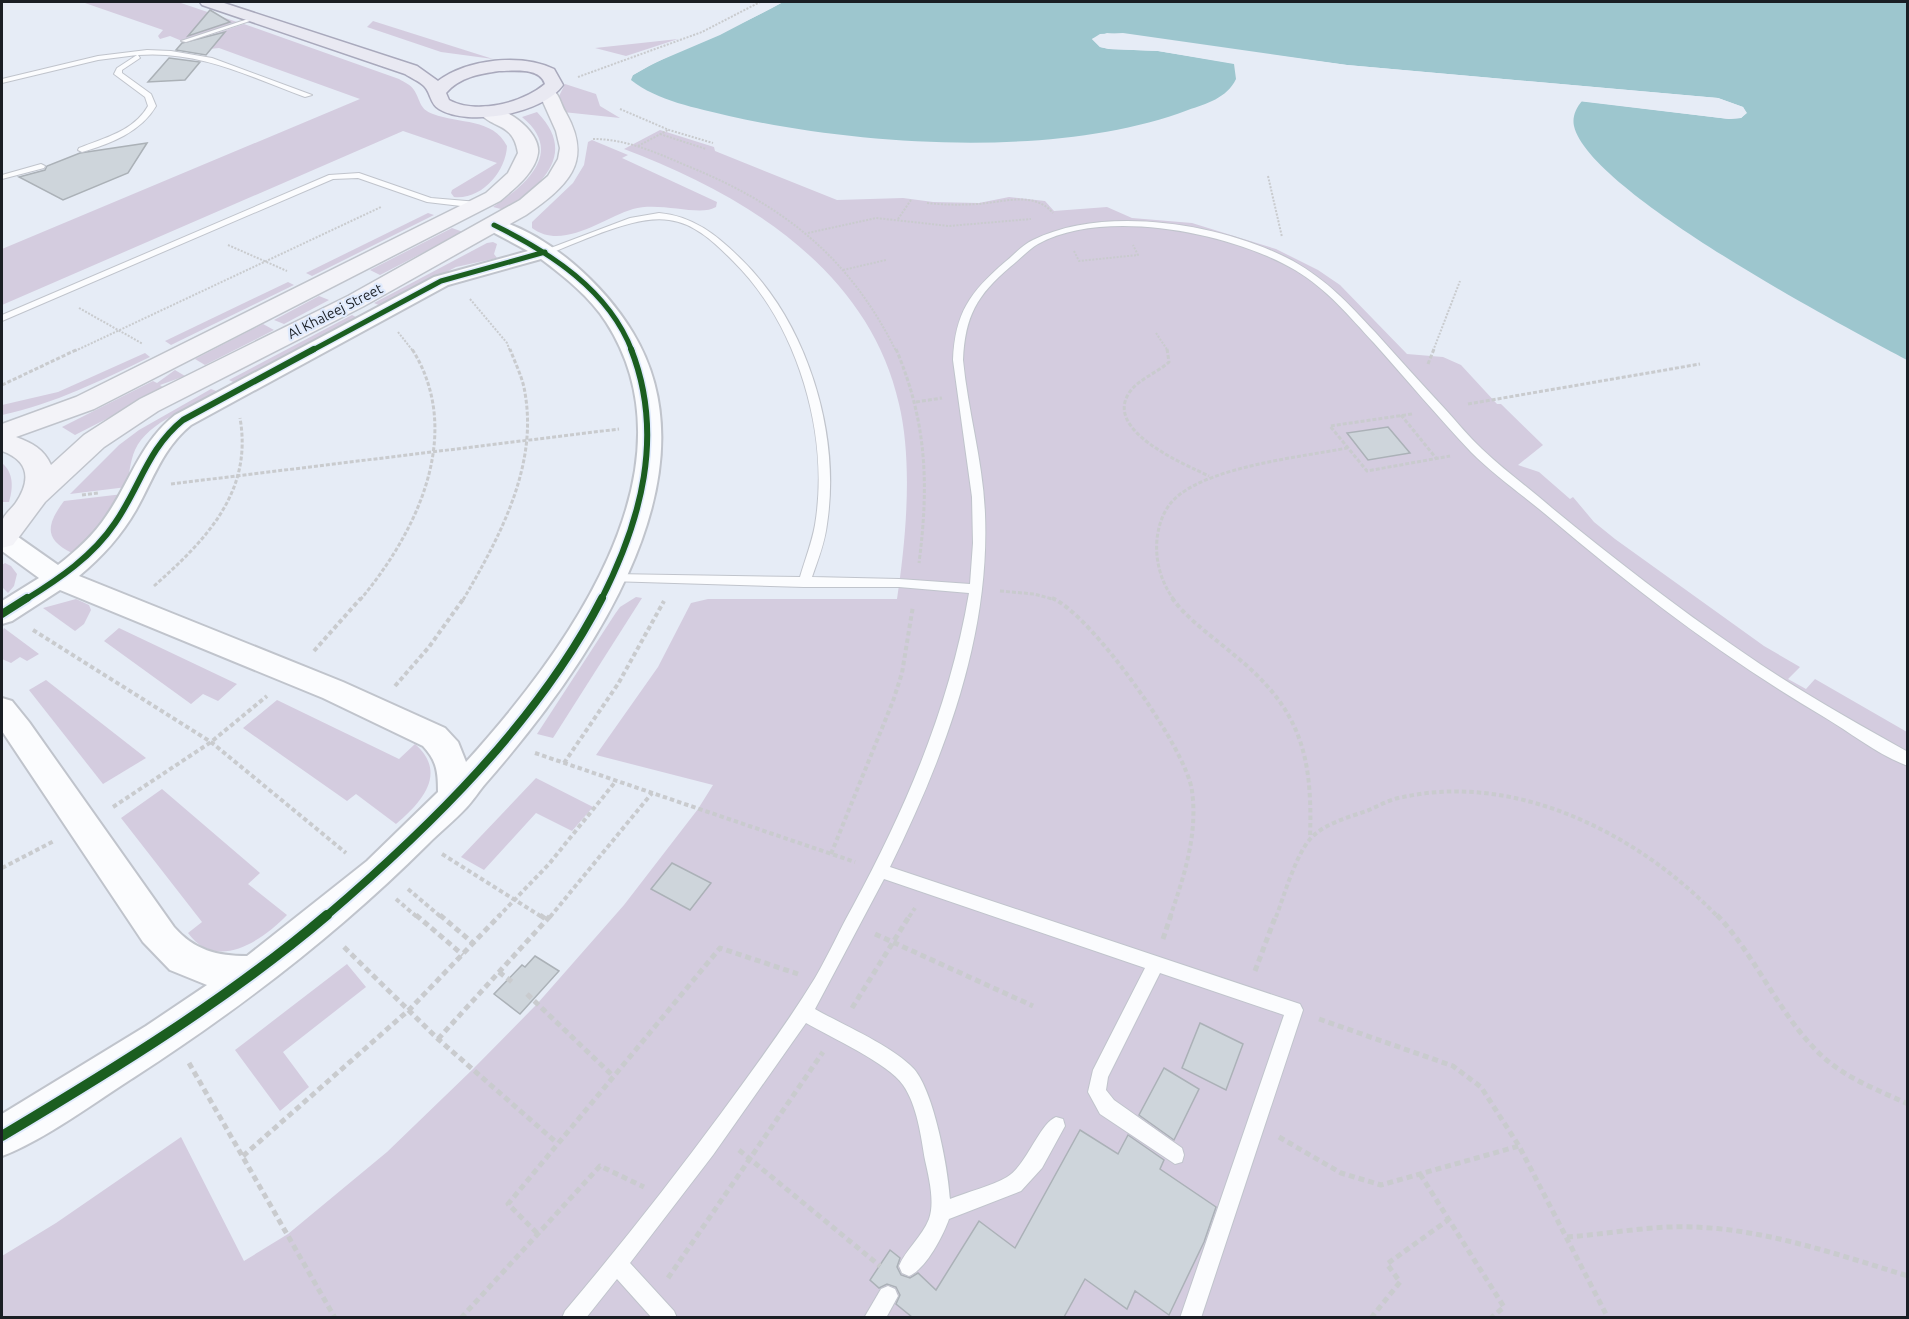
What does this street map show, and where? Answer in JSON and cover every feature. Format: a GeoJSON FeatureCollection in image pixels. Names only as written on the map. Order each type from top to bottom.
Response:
{"type":"FeatureCollection","features":[{"type":"Feature","properties":{"kind":"main road"},"geometry":{"type":"LineString","coordinates":[[207,2],[411,70],[430,82],[441,103],[449,107],[488,111],[516,107],[551,89],[554,79],[541,70],[453,61]]}},
{"type":"Feature","properties":{"kind":"main road"},"geometry":{"type":"LineString","coordinates":[[437,92],[448,80],[459,75],[499,66]]}},
{"type":"Feature","properties":{"kind":"main road","name":"Al Khaleej Street"},"geometry":{"type":"LineString","coordinates":[[2,433],[86,403],[319,286],[479,215],[536,199],[555,179],[567,161],[569,138],[554,111],[551,89]]}},
{"type":"Feature","properties":{"kind":"main road","name":"Al Khaleej Street"},"geometry":{"type":"LineString","coordinates":[[2,538],[20,519],[34,498],[94,441],[149,405],[356,301],[479,215],[516,177],[528,153],[523,133],[514,124],[488,111]]}},
{"type":"Feature","properties":{"kind":"main road"},"geometry":{"type":"LineString","coordinates":[[2,442],[24,451],[36,462],[39,478],[34,498]]}},
{"type":"Feature","properties":{"kind":"street"},"geometry":{"type":"LineString","coordinates":[[2,1136],[171,1031],[252,973],[318,923],[416,838],[454,800],[504,742],[584,631],[613,578],[635,522],[646,472],[650,425],[645,388],[634,354],[618,323],[598,296],[573,272],[523,238],[479,215]]}},
{"type":"Feature","properties":{"kind":"street"},"geometry":{"type":"LineString","coordinates":[[2,614],[57,578],[102,540],[137,488],[151,452],[166,432],[228,395],[441,281],[545,252]]}},
{"type":"Feature","properties":{"kind":"street"},"geometry":{"type":"LineString","coordinates":[[2,538],[57,578],[374,708],[434,737],[447,751],[454,771],[454,800]]}},
{"type":"Feature","properties":{"kind":"street"},"geometry":{"type":"LineString","coordinates":[[2,709],[55,779],[83,825],[174,952],[197,966],[207,969],[227,974],[252,973]]}},
{"type":"Feature","properties":{"kind":"lane"},"geometry":{"type":"LineString","coordinates":[[184,41],[256,18]]}},
{"type":"Feature","properties":{"kind":"lane"},"geometry":{"type":"LineString","coordinates":[[82,150],[125,132],[150,112],[152,106],[148,96],[118,74],[118,69],[124,63],[174,45]]}},
{"type":"Feature","properties":{"kind":"lane"},"geometry":{"type":"LineString","coordinates":[[2,81],[108,57],[150,52],[198,57],[308,95]]}},
{"type":"Feature","properties":{"kind":"lane"},"geometry":{"type":"LineString","coordinates":[[2,177],[41,166]]}},
{"type":"Feature","properties":{"kind":"lane"},"geometry":{"type":"LineString","coordinates":[[2,318],[332,177],[359,175],[479,215]]}},
{"type":"Feature","properties":{"kind":"lane"},"geometry":{"type":"LineString","coordinates":[[545,252],[633,219],[672,215],[683,218],[707,233],[744,267],[770,297],[800,351],[819,415],[823,451],[822,512],[820,534],[804,583]]}},
{"type":"Feature","properties":{"kind":"lane"},"geometry":{"type":"LineString","coordinates":[[572,1317],[618,1265],[670,1199],[802,1012],[822,981],[881,871],[912,805],[946,714],[976,589],[976,477],[963,396],[959,345],[967,310],[984,286],[1036,242],[1064,231],[1106,225],[1142,225],[1195,231],[1268,253],[1310,275],[1334,293],[1477,451],[1600,554],[1663,603],[1801,698],[1908,760]]}},
{"type":"Feature","properties":{"kind":"lane"},"geometry":{"type":"LineString","coordinates":[[613,578],[899,583],[976,589]]}},
{"type":"Feature","properties":{"kind":"lane"},"geometry":{"type":"LineString","coordinates":[[881,871],[1294,1010],[1190,1317]]}},
{"type":"Feature","properties":{"kind":"lane"},"geometry":{"type":"LineString","coordinates":[[1156,963],[1099,1076],[1096,1092],[1107,1107],[1175,1155]]}},
{"type":"Feature","properties":{"kind":"lane"},"geometry":{"type":"LineString","coordinates":[[802,1012],[900,1069],[909,1078],[920,1104],[940,1180],[941,1212],[935,1228],[909,1266]]}},
{"type":"Feature","properties":{"kind":"lane"},"geometry":{"type":"LineString","coordinates":[[941,1212],[1014,1184],[1035,1161],[1056,1126]]}},
{"type":"Feature","properties":{"kind":"lane"},"geometry":{"type":"LineString","coordinates":[[618,1265],[667,1317]]}},
{"type":"Feature","properties":{"kind":"lane"},"geometry":{"type":"LineString","coordinates":[[874,1317],[888,1296]]}},
{"type":"Feature","properties":{"kind":"path"},"geometry":{"type":"LineString","coordinates":[[551,89],[702,32],[760,2]]}},
{"type":"Feature","properties":{"kind":"path"},"geometry":{"type":"LineString","coordinates":[[620,109],[669,130],[713,143]]}},
{"type":"Feature","properties":{"kind":"path"},"geometry":{"type":"LineString","coordinates":[[637,147],[669,130]]}},
{"type":"Feature","properties":{"kind":"path"},"geometry":{"type":"LineString","coordinates":[[660,134],[706,149]]}},
{"type":"Feature","properties":{"kind":"path"},"geometry":{"type":"LineString","coordinates":[[1268,176],[1283,233],[1268,253]]}},
{"type":"Feature","properties":{"kind":"path"},"geometry":{"type":"LineString","coordinates":[[2,386],[410,193]]}},
{"type":"Feature","properties":{"kind":"path"},"geometry":{"type":"LineString","coordinates":[[898,219],[911,200]]}},
{"type":"Feature","properties":{"kind":"path"},"geometry":{"type":"LineString","coordinates":[[808,233],[867,219],[898,219],[949,226],[1032,219]]}},
{"type":"Feature","properties":{"kind":"path"},"geometry":{"type":"LineString","coordinates":[[200,232],[319,286]]}},
{"type":"Feature","properties":{"kind":"path"},"geometry":{"type":"LineString","coordinates":[[843,270],[886,260]]}},
{"type":"Feature","properties":{"kind":"path"},"geometry":{"type":"LineString","coordinates":[[374,708],[436,638],[480,571],[512,505],[527,440],[526,395],[514,355],[504,337],[478,306],[441,281]]}},
{"type":"Feature","properties":{"kind":"path"},"geometry":{"type":"LineString","coordinates":[[1420,387],[1460,281]]}},
{"type":"Feature","properties":{"kind":"path"},"geometry":{"type":"LineString","coordinates":[[54,295],[173,359]]}},
{"type":"Feature","properties":{"kind":"path"},"geometry":{"type":"LineString","coordinates":[[2,868],[83,825],[211,742],[291,675],[340,624],[379,577],[406,533],[425,491],[435,452],[437,418],[431,387],[419,359],[401,335],[378,315]]}},
{"type":"Feature","properties":{"kind":"path"},"geometry":{"type":"LineString","coordinates":[[1156,333],[1167,347],[1169,362],[1161,371],[1134,386],[1126,398],[1123,411],[1127,422],[1150,445],[1210,477]]}},
{"type":"Feature","properties":{"kind":"path"},"geometry":{"type":"LineString","coordinates":[[128,608],[170,573],[201,539],[225,507],[239,476],[244,452],[244,430],[228,395]]}},
{"type":"Feature","properties":{"kind":"path"},"geometry":{"type":"LineString","coordinates":[[1400,415],[1437,458]]}},
{"type":"Feature","properties":{"kind":"path"},"geometry":{"type":"LineString","coordinates":[[34,498],[239,476],[650,425]]}},
{"type":"Feature","properties":{"kind":"path"},"geometry":{"type":"LineString","coordinates":[[1245,994],[1310,838],[1312,788],[1308,761],[1291,715],[1256,673],[1180,608],[1164,585],[1158,568],[1156,530],[1165,509],[1188,487],[1210,477],[1347,448]]}},
{"type":"Feature","properties":{"kind":"path"},"geometry":{"type":"LineString","coordinates":[[564,763],[603,710],[642,646],[674,579]]}},
{"type":"Feature","properties":{"kind":"path"},"geometry":{"type":"LineString","coordinates":[[976,589],[1042,595],[1076,612],[1166,733],[1183,761],[1193,796],[1195,823],[1189,854],[1156,963]]}},
{"type":"Feature","properties":{"kind":"path"},"geometry":{"type":"LineString","coordinates":[[46,637],[211,742],[356,861]]}},
{"type":"Feature","properties":{"kind":"path"},"geometry":{"type":"LineString","coordinates":[[504,742],[881,871]]}},
{"type":"Feature","properties":{"kind":"path"},"geometry":{"type":"LineString","coordinates":[[243,1156],[410,1010],[517,899],[616,781]]}},
{"type":"Feature","properties":{"kind":"path"},"geometry":{"type":"LineString","coordinates":[[1310,838],[1351,816],[1404,796],[1436,792],[1476,792],[1506,796],[1557,810],[1586,822],[1645,856],[1702,900],[1734,933],[1802,1035],[1823,1056],[1850,1075],[1908,1104]]}},
{"type":"Feature","properties":{"kind":"path"},"geometry":{"type":"LineString","coordinates":[[438,1039],[547,920],[652,793]]}},
{"type":"Feature","properties":{"kind":"path"},"geometry":{"type":"LineString","coordinates":[[416,838],[517,899],[547,920]]}},
{"type":"Feature","properties":{"kind":"path"},"geometry":{"type":"LineString","coordinates":[[431,910],[474,944]]}},
{"type":"Feature","properties":{"kind":"path"},"geometry":{"type":"LineString","coordinates":[[421,921],[463,956]]}},
{"type":"Feature","properties":{"kind":"path"},"geometry":{"type":"LineString","coordinates":[[318,923],[438,1039],[557,1143]]}},
{"type":"Feature","properties":{"kind":"path"},"geometry":{"type":"LineString","coordinates":[[652,1301],[751,1160],[900,933]]}},
{"type":"Feature","properties":{"kind":"path"},"geometry":{"type":"LineString","coordinates":[[876,934],[1033,1006]]}},
{"type":"Feature","properties":{"kind":"path"},"geometry":{"type":"LineString","coordinates":[[537,1233],[508,1203],[720,948],[822,981]]}},
{"type":"Feature","properties":{"kind":"path"},"geometry":{"type":"LineString","coordinates":[[499,972],[512,982]]}},
{"type":"Feature","properties":{"kind":"path"},"geometry":{"type":"LineString","coordinates":[[528,994],[613,1076]]}},
{"type":"Feature","properties":{"kind":"path"},"geometry":{"type":"LineString","coordinates":[[1294,1010],[1436,1059],[1470,1076],[1497,1108],[1519,1146],[1608,1317]]}},
{"type":"Feature","properties":{"kind":"path"},"geometry":{"type":"LineString","coordinates":[[171,1031],[335,1317]]}},
{"type":"Feature","properties":{"kind":"path"},"geometry":{"type":"LineString","coordinates":[[1256,1124],[1336,1170],[1368,1183],[1381,1185],[1519,1146]]}},
{"type":"Feature","properties":{"kind":"path"},"geometry":{"type":"LineString","coordinates":[[742,1153],[880,1266]]}},
{"type":"Feature","properties":{"kind":"path"},"geometry":{"type":"LineString","coordinates":[[460,1317],[600,1166],[670,1199]]}},
{"type":"Feature","properties":{"kind":"path"},"geometry":{"type":"LineString","coordinates":[[1420,1174],[1504,1307],[1491,1317]]}},
{"type":"Feature","properties":{"kind":"path"},"geometry":{"type":"LineString","coordinates":[[1371,1317],[1400,1282],[1387,1264],[1448,1220]]}},
{"type":"Feature","properties":{"kind":"path"},"geometry":{"type":"LineString","coordinates":[[1567,1237],[1694,1227],[1749,1234],[1814,1247],[1908,1276]]}},
{"type":"Feature","properties":{"kind":"shaded area"},"geometry":{"type":"Polygon","coordinates":[[[82,2],[178,2],[237,22],[182,41],[170,36],[160,39],[158,36],[163,30],[82,2]]]}},
{"type":"Feature","properties":{"kind":"shaded area"},"geometry":{"type":"Polygon","coordinates":[[[373,21],[493,59],[441,52],[367,27],[373,21]]]}},
{"type":"Feature","properties":{"kind":"shaded area"},"geometry":{"type":"Polygon","coordinates":[[[244,24],[399,79],[413,88],[428,112],[475,123],[493,131],[507,146],[506,155],[497,174],[483,189],[474,194],[454,197],[452,190],[497,163],[403,131],[2,305],[2,249],[360,99],[219,48],[190,51],[187,43],[244,24]]]}},
{"type":"Feature","properties":{"kind":"shaded area"},"geometry":{"type":"Polygon","coordinates":[[[678,39],[626,56],[595,48],[678,39]]]}},
{"type":"Feature","properties":{"kind":"shaded area"},"geometry":{"type":"Polygon","coordinates":[[[565,84],[596,94],[600,106],[620,118],[563,112],[558,98],[565,84]]]}},
{"type":"Feature","properties":{"kind":"shaded area"},"geometry":{"type":"Polygon","coordinates":[[[537,112],[549,127],[554,142],[555,155],[550,167],[531,190],[505,210],[493,207],[518,189],[536,167],[540,155],[540,143],[534,130],[522,117],[537,112]]]}},
{"type":"Feature","properties":{"kind":"shaded area"},"geometry":{"type":"Polygon","coordinates":[[[660,130],[714,147],[715,151],[837,200],[903,198],[933,202],[979,203],[1009,197],[1045,201],[1054,211],[1107,207],[1132,218],[1192,223],[1276,249],[1318,270],[1340,285],[1407,354],[1443,357],[1461,365],[1497,404],[1501,404],[1543,445],[1518,465],[1539,472],[1570,499],[1573,497],[1594,522],[1615,539],[1764,646],[1800,667],[1788,679],[1806,689],[1815,679],[1907,732],[1907,1317],[2,1318],[2,1256],[56,1223],[181,1137],[244,1261],[288,1234],[387,1152],[537,1004],[624,905],[698,809],[713,785],[596,755],[658,667],[691,603],[708,599],[897,599],[907,501],[906,451],[899,404],[883,356],[860,314],[830,276],[795,243],[756,214],[713,189],[669,167],[624,149],[660,130]]]}},
{"type":"Feature","properties":{"kind":"shaded area"},"geometry":{"type":"Polygon","coordinates":[[[592,140],[628,155],[622,158],[717,202],[716,207],[709,210],[655,207],[633,209],[583,231],[557,236],[544,234],[532,228],[532,222],[573,183],[584,165],[588,142],[592,140]]]}},
{"type":"Feature","properties":{"kind":"shaded area"},"geometry":{"type":"Polygon","coordinates":[[[428,213],[434,215],[312,276],[306,273],[428,213]]]}},
{"type":"Feature","properties":{"kind":"shaded area"},"geometry":{"type":"Polygon","coordinates":[[[452,228],[463,232],[380,275],[370,270],[452,228]]]}},
{"type":"Feature","properties":{"kind":"shaded area"},"geometry":{"type":"Polygon","coordinates":[[[487,243],[497,244],[494,254],[497,258],[456,267],[381,306],[374,303],[487,243]]]}},
{"type":"Feature","properties":{"kind":"shaded area"},"geometry":{"type":"Polygon","coordinates":[[[288,282],[294,285],[171,345],[165,341],[288,282]]]}},
{"type":"Feature","properties":{"kind":"shaded area"},"geometry":{"type":"Polygon","coordinates":[[[319,296],[329,300],[284,324],[274,320],[319,296]]]}},
{"type":"Feature","properties":{"kind":"shaded area"},"geometry":{"type":"Polygon","coordinates":[[[352,315],[358,318],[235,383],[229,380],[352,315]]]}},
{"type":"Feature","properties":{"kind":"shaded area"},"geometry":{"type":"Polygon","coordinates":[[[263,324],[274,330],[205,365],[195,359],[263,324]]]}},
{"type":"Feature","properties":{"kind":"shaded area"},"geometry":{"type":"Polygon","coordinates":[[[145,353],[150,357],[78,390],[40,405],[2,415],[2,405],[58,392],[145,353]]]}},
{"type":"Feature","properties":{"kind":"shaded area"},"geometry":{"type":"Polygon","coordinates":[[[175,370],[185,376],[160,385],[165,389],[75,435],[62,427],[153,381],[157,383],[175,370]]]}},
{"type":"Feature","properties":{"kind":"shaded area"},"geometry":{"type":"Polygon","coordinates":[[[211,389],[219,392],[160,423],[141,440],[133,454],[127,487],[70,494],[119,445],[139,430],[211,389]]]}},
{"type":"Feature","properties":{"kind":"shaded area"},"geometry":{"type":"Polygon","coordinates":[[[2,463],[9,471],[12,481],[9,502],[2,502],[2,463]]]}},
{"type":"Feature","properties":{"kind":"shaded area"},"geometry":{"type":"Polygon","coordinates":[[[123,494],[90,538],[72,553],[63,548],[52,536],[51,524],[64,501],[123,494]]]}},
{"type":"Feature","properties":{"kind":"shaded area"},"geometry":{"type":"Polygon","coordinates":[[[5,563],[11,566],[17,574],[14,586],[8,593],[2,587],[2,565],[5,563]]]}},
{"type":"Feature","properties":{"kind":"shaded area"},"geometry":{"type":"Polygon","coordinates":[[[636,597],[642,598],[553,738],[537,734],[620,607],[636,597]]]}},
{"type":"Feature","properties":{"kind":"shaded area"},"geometry":{"type":"Polygon","coordinates":[[[76,599],[89,605],[91,610],[84,624],[75,631],[43,608],[76,599]]]}},
{"type":"Feature","properties":{"kind":"shaded area"},"geometry":{"type":"Polygon","coordinates":[[[4,628],[39,654],[27,661],[20,657],[11,663],[2,659],[4,628]]]}},
{"type":"Feature","properties":{"kind":"shaded area"},"geometry":{"type":"Polygon","coordinates":[[[119,628],[237,684],[218,701],[203,694],[191,704],[104,641],[119,628]]]}},
{"type":"Feature","properties":{"kind":"shaded area"},"geometry":{"type":"Polygon","coordinates":[[[46,680],[146,758],[103,784],[29,690],[46,680]]]}},
{"type":"Feature","properties":{"kind":"shaded area"},"geometry":{"type":"Polygon","coordinates":[[[277,700],[399,759],[415,744],[425,755],[430,766],[428,787],[422,797],[396,824],[356,794],[347,801],[243,728],[277,700]]]}},
{"type":"Feature","properties":{"kind":"shaded area"},"geometry":{"type":"Polygon","coordinates":[[[536,778],[593,807],[572,831],[536,813],[484,870],[461,857],[536,778]]]}},
{"type":"Feature","properties":{"kind":"shaded area"},"geometry":{"type":"Polygon","coordinates":[[[162,789],[260,873],[248,884],[287,915],[277,925],[252,942],[225,951],[212,950],[199,944],[188,933],[202,922],[121,818],[162,789]]]}},
{"type":"Feature","properties":{"kind":"shaded area"},"geometry":{"type":"Polygon","coordinates":[[[347,964],[366,987],[283,1052],[309,1087],[280,1111],[235,1050],[347,964]]]}},
{"type":"Feature","properties":{"kind":"water"},"geometry":{"type":"Polygon","coordinates":[[[783,2],[1907,2],[1907,360],[1777,288],[1669,220],[1623,186],[1590,154],[1574,126],[1575,113],[1582,101],[1729,119],[1741,118],[1746,113],[1743,107],[1718,98],[1347,65],[1107,33],[1092,39],[1100,47],[1109,49],[1158,51],[1234,64],[1236,79],[1222,96],[1209,103],[1137,126],[1081,136],[960,143],[839,135],[729,116],[665,99],[631,80],[633,75],[651,65],[783,2]]]}},
{"type":"Feature","properties":{"kind":"pier"},"geometry":{"type":"Polygon","coordinates":[[[777,2],[783,2],[720,35],[652,64],[628,78],[631,72],[650,61],[718,32],[777,2]]]}},
{"type":"Feature","properties":{"kind":"pier"},"geometry":{"type":"Polygon","coordinates":[[[1123,33],[1347,65],[1718,98],[1743,107],[1747,113],[1741,118],[1729,119],[1578,101],[1582,98],[1729,116],[1743,112],[1730,104],[1717,101],[1347,68],[1123,36],[1108,36],[1095,40],[1110,46],[1158,48],[1235,61],[1238,64],[1158,51],[1109,49],[1100,47],[1092,39],[1100,34],[1123,33]]]}},
{"type":"Feature","properties":{"kind":"building"},"geometry":{"type":"Polygon","coordinates":[[[210,10],[230,22],[188,36],[210,10]]]}},
{"type":"Feature","properties":{"kind":"building"},"geometry":{"type":"Polygon","coordinates":[[[225,32],[206,55],[176,50],[182,43],[225,32]]]}},
{"type":"Feature","properties":{"kind":"building"},"geometry":{"type":"Polygon","coordinates":[[[169,58],[200,62],[185,80],[148,82],[169,58]]]}},
{"type":"Feature","properties":{"kind":"building"},"geometry":{"type":"Polygon","coordinates":[[[147,143],[128,173],[63,200],[19,177],[45,170],[47,166],[80,153],[147,143]]]}},
{"type":"Feature","properties":{"kind":"building"},"geometry":{"type":"Polygon","coordinates":[[[1388,427],[1410,453],[1368,460],[1347,433],[1388,427]]]}},
{"type":"Feature","properties":{"kind":"building"},"geometry":{"type":"Polygon","coordinates":[[[672,863],[711,883],[690,910],[651,889],[672,863]]]}},
{"type":"Feature","properties":{"kind":"building"},"geometry":{"type":"Polygon","coordinates":[[[535,956],[559,971],[520,1014],[494,994],[522,965],[525,967],[535,956]]]}},
{"type":"Feature","properties":{"kind":"building"},"geometry":{"type":"Polygon","coordinates":[[[1200,1023],[1243,1044],[1226,1090],[1182,1068],[1200,1023]]]}},
{"type":"Feature","properties":{"kind":"building"},"geometry":{"type":"Polygon","coordinates":[[[1164,1068],[1199,1089],[1174,1140],[1139,1115],[1164,1068]]]}},
{"type":"Feature","properties":{"kind":"building"},"geometry":{"type":"Polygon","coordinates":[[[1080,1130],[1118,1154],[1128,1135],[1164,1160],[1160,1169],[1216,1207],[1204,1242],[1169,1315],[1135,1291],[1127,1309],[1085,1279],[1064,1317],[912,1317],[896,1304],[900,1295],[896,1287],[887,1284],[879,1288],[870,1280],[890,1250],[900,1258],[897,1267],[901,1275],[910,1278],[918,1273],[936,1290],[979,1221],[1015,1248],[1080,1130]]]}},
{"type":"Feature","properties":{"kind":"cycle path"},"geometry":{"type":"LineString","coordinates":[[2,1136],[81,1089],[235,987],[308,931],[379,871],[445,807],[506,739],[561,665],[598,606],[628,542],[646,475],[649,440],[647,405],[641,374],[630,345],[614,319],[595,295],[549,255],[494,225]]}},
{"type":"Feature","properties":{"kind":"cycle path"},"geometry":{"type":"LineString","coordinates":[[2,614],[64,574],[93,550],[116,522],[151,454],[170,431],[183,420],[441,281],[545,252]]}}]}
